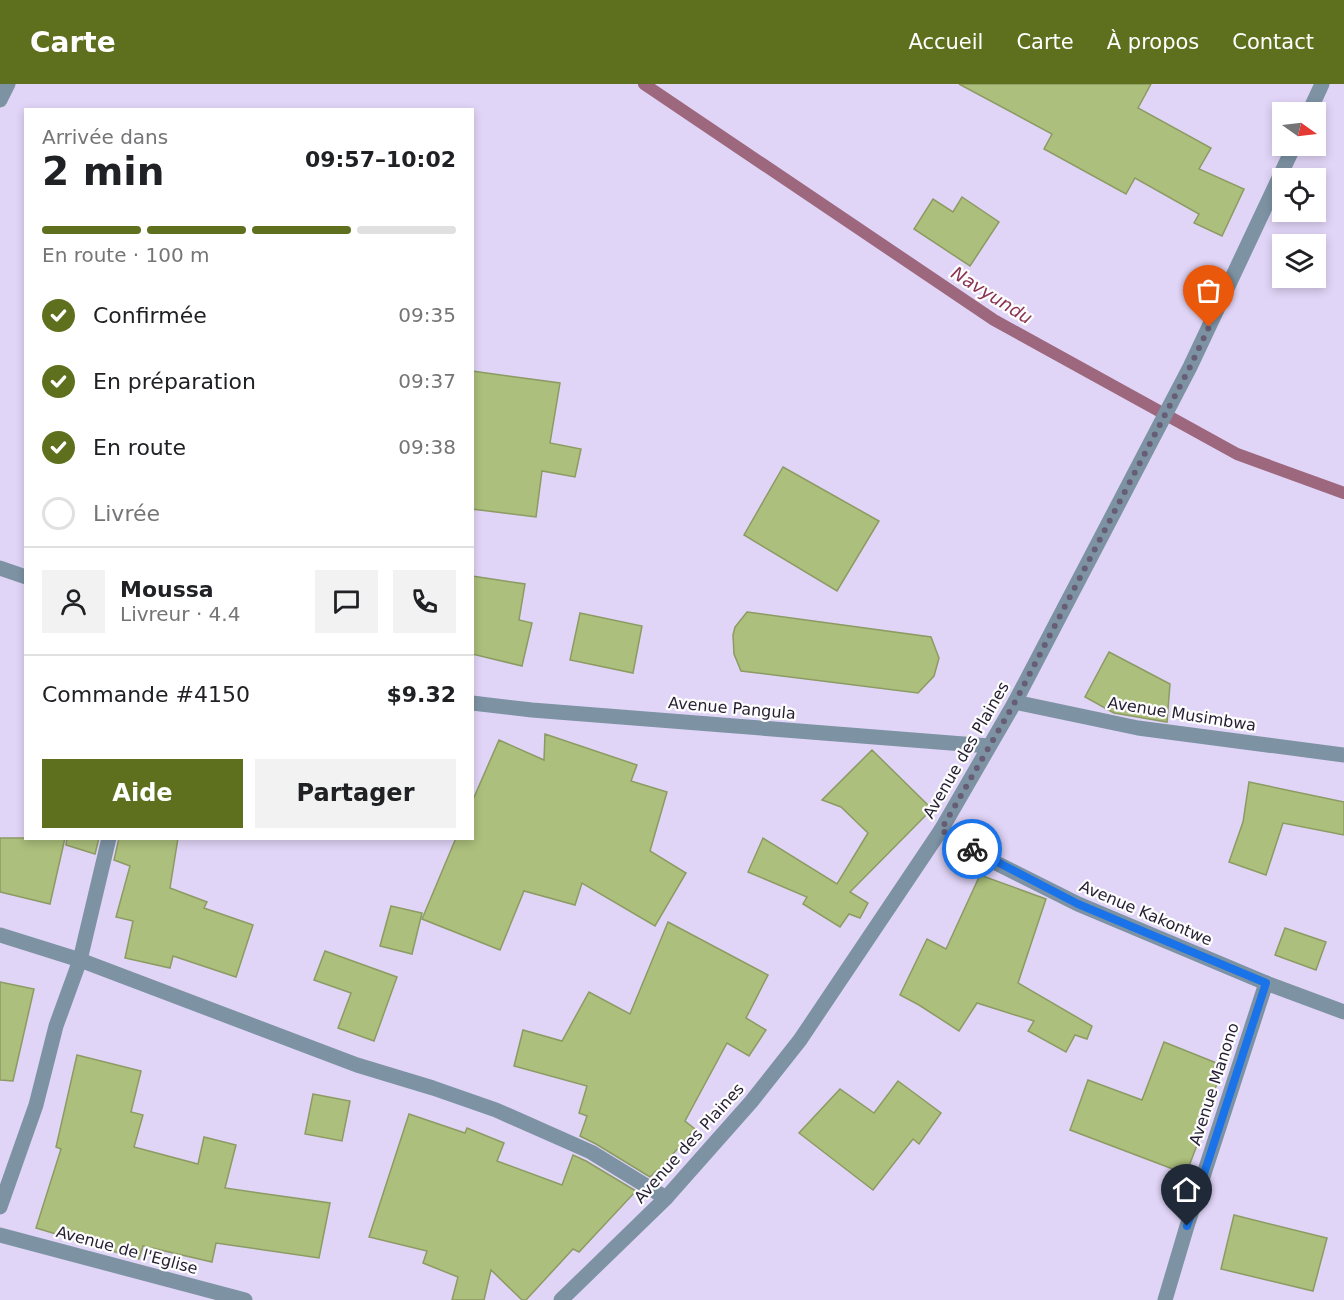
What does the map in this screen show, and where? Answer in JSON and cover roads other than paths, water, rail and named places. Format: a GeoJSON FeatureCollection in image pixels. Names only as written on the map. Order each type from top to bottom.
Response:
{"type":"FeatureCollection","features":[{"type":"Feature","properties":{"kind":"street"},"geometry":{"type":"LineString","coordinates":[[0,100],[8,84]]}},
{"type":"Feature","properties":{"kind":"street"},"geometry":{"type":"LineString","coordinates":[[1314,102],[1322,84]]}},
{"type":"Feature","properties":{"kind":"street","name":"Avenue des Plaines"},"geometry":{"type":"LineString","coordinates":[[561,1300],[666,1198],[751,1102],[800,1040],[941,830],[1015,702],[1140,464],[1190,367],[1289,156]]}},
{"type":"Feature","properties":{"kind":"street"},"geometry":{"type":"LineString","coordinates":[[0,568],[24,576]]}},
{"type":"Feature","properties":{"kind":"street","name":"Avenue Musimbwa"},"geometry":{"type":"LineString","coordinates":[[1015,702],[1138,728],[1344,755]]}},
{"type":"Feature","properties":{"kind":"street","name":"Avenue Pangula"},"geometry":{"type":"LineString","coordinates":[[474,703],[532,710],[989,746]]}},
{"type":"Feature","properties":{"kind":"street","name":"Avenue Kakontwe"},"geometry":{"type":"LineString","coordinates":[[941,830],[986,858],[1078,904],[1266,983],[1344,1011]]}},
{"type":"Feature","properties":{"kind":"street"},"geometry":{"type":"LineString","coordinates":[[0,1207],[36,1105],[56,1026],[80,960],[109,840]]}},
{"type":"Feature","properties":{"kind":"street"},"geometry":{"type":"LineString","coordinates":[[0,935],[80,960],[357,1065],[434,1088],[496,1110],[591,1152],[666,1198]]}},
{"type":"Feature","properties":{"kind":"street","name":"Avenue Manono"},"geometry":{"type":"LineString","coordinates":[[1165,1300],[1266,983]]}},
{"type":"Feature","properties":{"kind":"street","name":"Avenue de l'Eglise"},"geometry":{"type":"LineString","coordinates":[[0,1235],[245,1300]]}},
{"type":"Feature","properties":{"kind":"waterway","name":"Navyundu"},"geometry":{"type":"LineString","coordinates":[[644,84],[994,320],[1237,454],[1344,493]]}}]}
